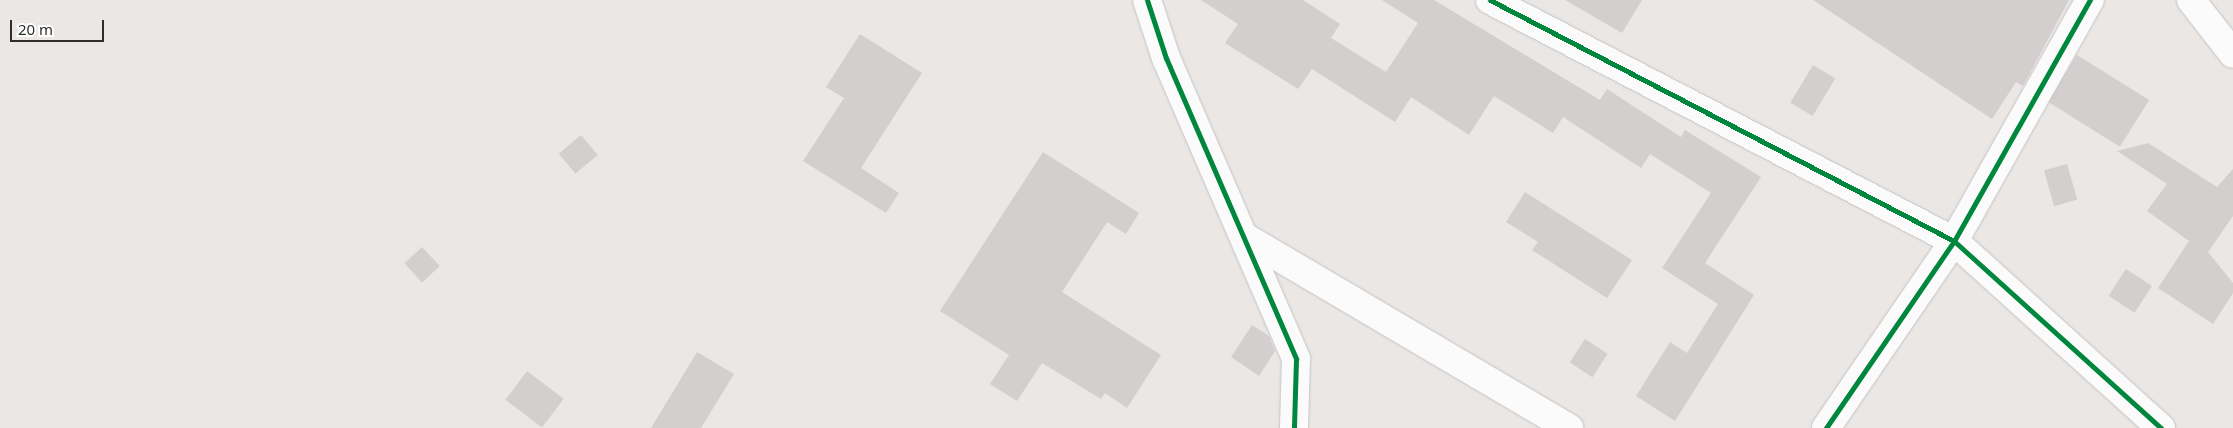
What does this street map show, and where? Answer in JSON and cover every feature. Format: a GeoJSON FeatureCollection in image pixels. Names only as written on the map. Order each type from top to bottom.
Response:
{"type":"FeatureCollection","features":[{"type":"Feature","properties":{"kind":"street"},"geometry":{"type":"LineString","coordinates":[[1147,0],[1166,58],[1248,239],[1296,359],[1294,428]]}},
{"type":"Feature","properties":{"kind":"street"},"geometry":{"type":"LineString","coordinates":[[1490,0],[1954,241],[2161,428]]}},
{"type":"Feature","properties":{"kind":"street"},"geometry":{"type":"LineString","coordinates":[[1826,428],[1954,241],[2090,0]]}},
{"type":"Feature","properties":{"kind":"street"},"geometry":{"type":"LineString","coordinates":[[2191,0],[2233,54]]}},
{"type":"Feature","properties":{"kind":"street"},"geometry":{"type":"LineString","coordinates":[[1248,239],[1569,428]]}},
{"type":"Feature","properties":{"kind":"building"},"geometry":{"type":"Polygon","coordinates":[[[1201,0],[1303,0],[1340,24],[1331,38],[1386,72],[1418,23],[1382,0],[1434,0],[1600,100],[1607,89],[1681,137],[1685,130],[1761,177],[1705,263],[1754,295],[1675,421],[1636,396],[1670,342],[1687,353],[1718,304],[1662,268],[1711,193],[1650,154],[1641,168],[1563,117],[1553,133],[1494,96],[1469,135],[1411,97],[1395,122],[1312,69],[1298,89],[1225,43],[1238,24],[1201,0]]]}},
{"type":"Feature","properties":{"kind":"building"},"geometry":{"type":"Polygon","coordinates":[[[1565,0],[1642,0],[1622,33],[1565,0]]]}},
{"type":"Feature","properties":{"kind":"building"},"geometry":{"type":"Polygon","coordinates":[[[1813,0],[2069,0],[2023,86],[2016,82],[1992,119],[1813,0]]]}},
{"type":"Feature","properties":{"kind":"building"},"geometry":{"type":"Polygon","coordinates":[[[860,34],[922,73],[861,168],[899,193],[886,213],[803,161],[844,98],[826,87],[860,34]]]}},
{"type":"Feature","properties":{"kind":"building"},"geometry":{"type":"Polygon","coordinates":[[[2077,55],[2149,100],[2120,147],[2048,102],[2077,55]]]}},
{"type":"Feature","properties":{"kind":"building"},"geometry":{"type":"Polygon","coordinates":[[[1813,65],[1835,78],[1813,116],[1790,103],[1813,65]]]}},
{"type":"Feature","properties":{"kind":"building"},"geometry":{"type":"Polygon","coordinates":[[[581,135],[598,155],[575,174],[559,154],[581,135]]]}},
{"type":"Feature","properties":{"kind":"building"},"geometry":{"type":"Polygon","coordinates":[[[2148,143],[2217,187],[2233,169],[2233,216],[2208,252],[2233,283],[2233,293],[2213,324],[2158,288],[2189,241],[2147,211],[2167,184],[2117,151],[2148,143]]]}},
{"type":"Feature","properties":{"kind":"building"},"geometry":{"type":"Polygon","coordinates":[[[1043,152],[1139,213],[1126,234],[1107,222],[1062,292],[1161,355],[1127,408],[1105,393],[1101,399],[1042,363],[1017,401],[990,384],[1009,355],[940,311],[1043,152]]]}},
{"type":"Feature","properties":{"kind":"building"},"geometry":{"type":"Polygon","coordinates":[[[2067,164],[2077,200],[2054,206],[2044,171],[2067,164]]]}},
{"type":"Feature","properties":{"kind":"building"},"geometry":{"type":"Polygon","coordinates":[[[1525,192],[1632,260],[1607,298],[1532,250],[1538,242],[1506,222],[1525,192]]]}},
{"type":"Feature","properties":{"kind":"building"},"geometry":{"type":"Polygon","coordinates":[[[422,247],[440,266],[422,282],[404,263],[422,247]]]}},
{"type":"Feature","properties":{"kind":"building"},"geometry":{"type":"Polygon","coordinates":[[[2126,269],[2152,286],[2135,313],[2109,296],[2126,269]]]}},
{"type":"Feature","properties":{"kind":"building"},"geometry":{"type":"Polygon","coordinates":[[[1252,325],[1269,336],[1275,351],[1259,376],[1231,357],[1252,325]]]}},
{"type":"Feature","properties":{"kind":"building"},"geometry":{"type":"Polygon","coordinates":[[[1585,339],[1608,354],[1592,377],[1570,362],[1585,339]]]}},
{"type":"Feature","properties":{"kind":"building"},"geometry":{"type":"Polygon","coordinates":[[[697,352],[734,374],[701,428],[651,428],[697,352]]]}},
{"type":"Feature","properties":{"kind":"building"},"geometry":{"type":"Polygon","coordinates":[[[527,371],[564,399],[542,427],[505,400],[527,371]]]}},
{"type":"Feature","properties":{"kind":"cycle path"},"geometry":{"type":"LineString","coordinates":[[1147,0],[1166,58],[1296,359],[1294,428]]}},
{"type":"Feature","properties":{"kind":"cycle path"},"geometry":{"type":"LineString","coordinates":[[1490,0],[1954,241],[2161,428]]}},
{"type":"Feature","properties":{"kind":"cycle path"},"geometry":{"type":"LineString","coordinates":[[1826,428],[1954,241],[2090,0]]}}]}
